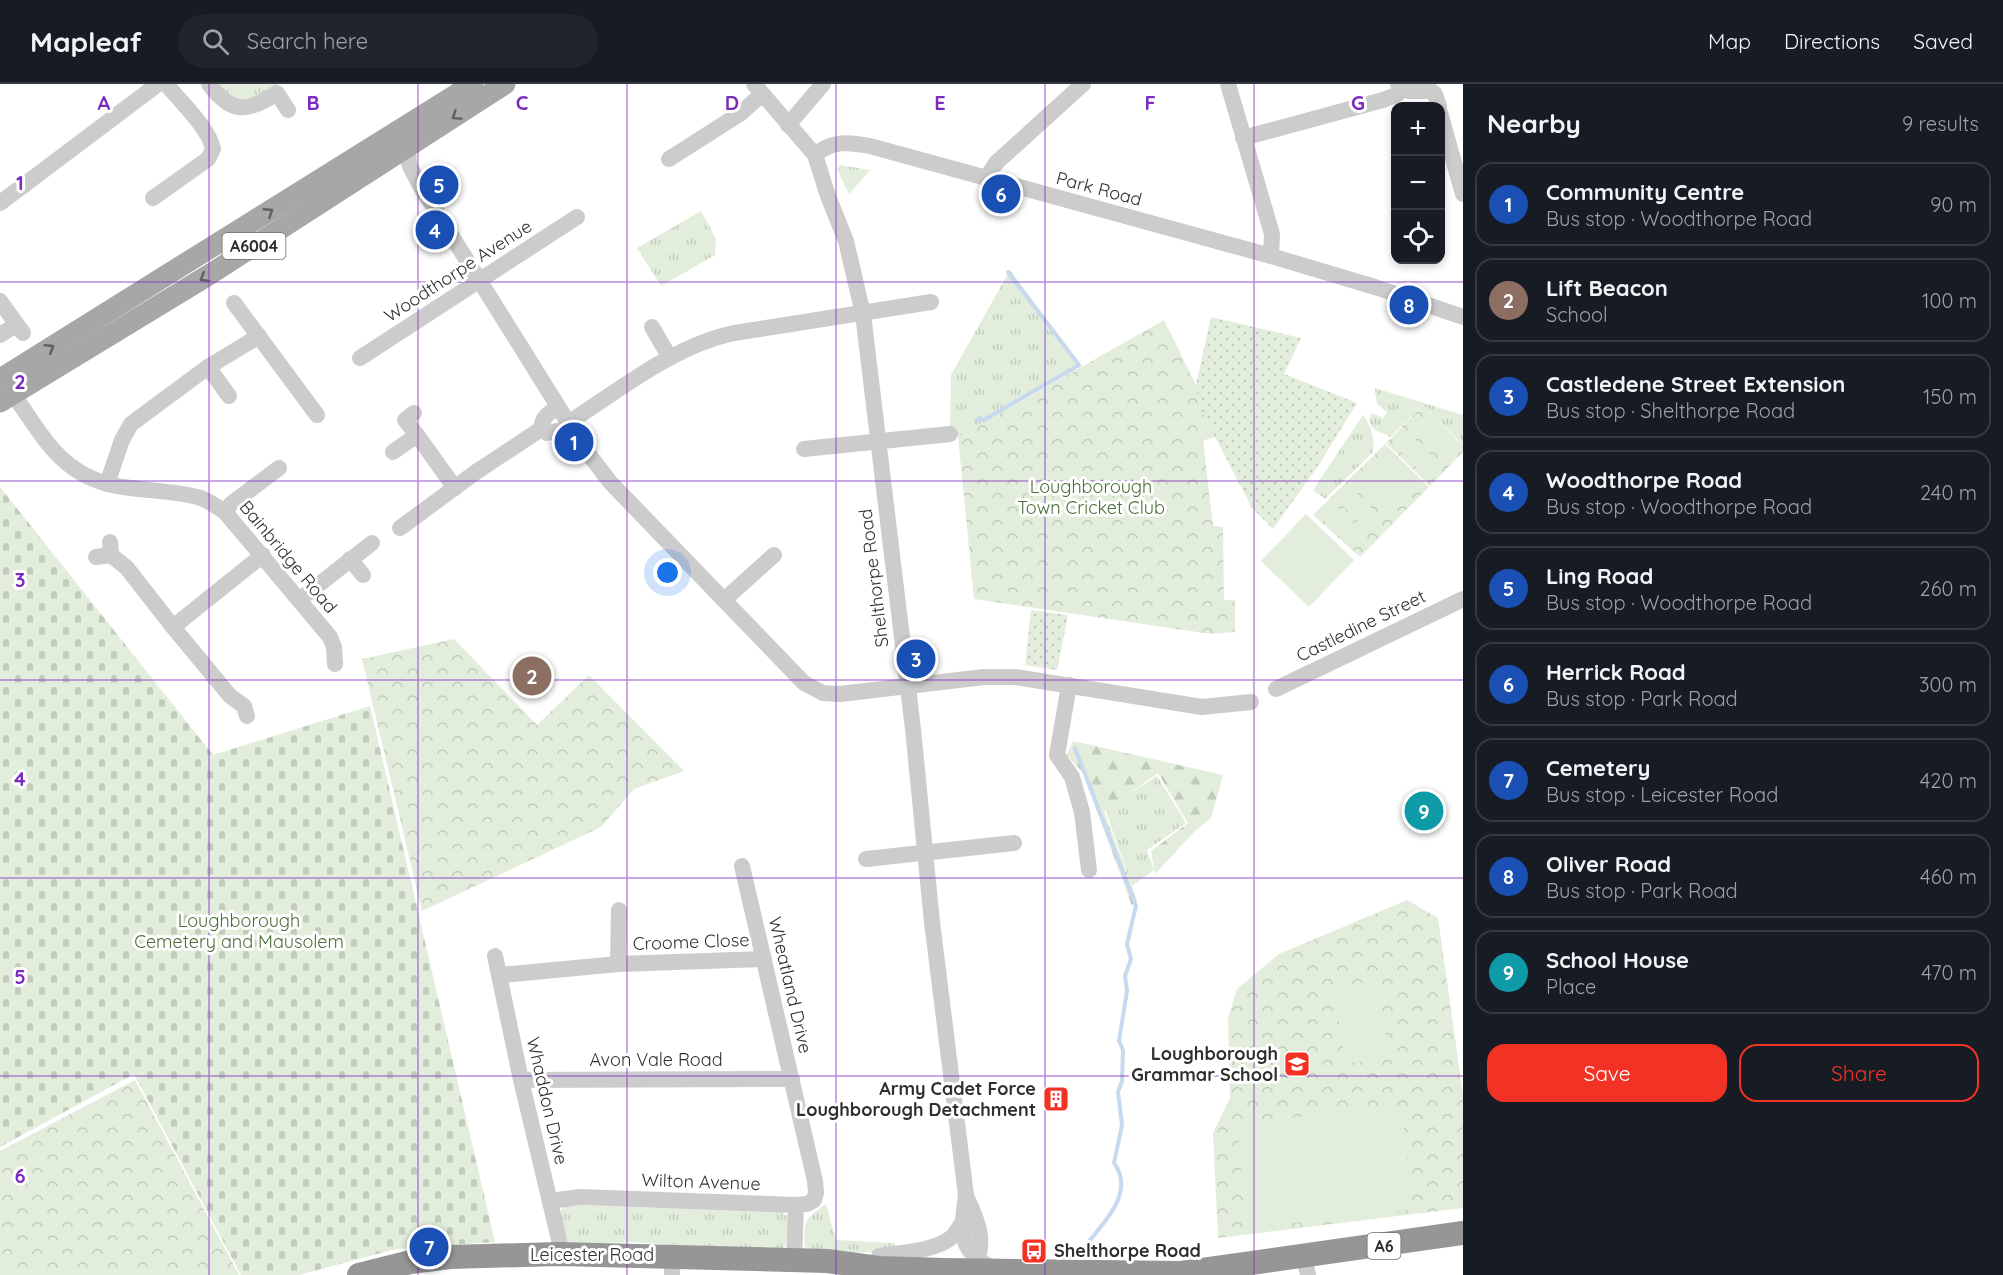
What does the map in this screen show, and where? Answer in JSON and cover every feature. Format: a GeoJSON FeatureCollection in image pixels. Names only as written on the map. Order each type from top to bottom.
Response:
{"type":"FeatureCollection","features":[{"type":"Feature","properties":{"kind":"highway","name":"Leicester Road"},"geometry":{"type":"LineString","coordinates":[[827,1261],[879,1256],[944,1256],[1066,1271],[1181,1274],[1306,1266],[1463,1233]]}},
{"type":"Feature","properties":{"kind":"highway","name":"Leicester Road"},"geometry":{"type":"LineString","coordinates":[[358,1275],[411,1262],[450,1257],[560,1254],[672,1266],[795,1260],[827,1261],[879,1268],[984,1260]]}},
{"type":"Feature","properties":{"kind":"main road","name":"A6004"},"geometry":{"type":"LineString","coordinates":[[4,392],[473,84]]}},
{"type":"Feature","properties":{"kind":"main road","name":"A6004"},"geometry":{"type":"LineString","coordinates":[[4,392],[212,273],[505,84]]}},
{"type":"Feature","properties":{"kind":"main road"},"geometry":{"type":"LineString","coordinates":[[408,148],[418,118]]}},
{"type":"Feature","properties":{"kind":"street"},"geometry":{"type":"LineString","coordinates":[[0,203],[157,84]]}},
{"type":"Feature","properties":{"kind":"street"},"geometry":{"type":"LineString","coordinates":[[153,198],[166,180],[208,159],[213,149],[211,140],[166,84]]}},
{"type":"Feature","properties":{"kind":"street"},"geometry":{"type":"LineString","coordinates":[[209,84],[223,101],[238,108],[261,104],[283,89],[288,110]]}},
{"type":"Feature","properties":{"kind":"street"},"geometry":{"type":"LineString","coordinates":[[788,124],[823,84]]}},
{"type":"Feature","properties":{"kind":"street"},"geometry":{"type":"LineString","coordinates":[[986,179],[996,163],[1083,84]]}},
{"type":"Feature","properties":{"kind":"street"},"geometry":{"type":"LineString","coordinates":[[1228,84],[1272,234],[1271,256]]}},
{"type":"Feature","properties":{"kind":"street"},"geometry":{"type":"LineString","coordinates":[[1243,138],[1383,100],[1396,95],[1401,87],[1431,91],[1437,102]]}},
{"type":"Feature","properties":{"kind":"street"},"geometry":{"type":"LineString","coordinates":[[669,159],[741,113],[758,89],[814,155]]}},
{"type":"Feature","properties":{"kind":"street"},"geometry":{"type":"LineString","coordinates":[[1445,128],[1463,194]]}},
{"type":"Feature","properties":{"kind":"street","name":"Park Road"},"geometry":{"type":"LineString","coordinates":[[814,155],[832,144],[847,142],[870,146],[1271,256],[1375,286],[1463,317]]}},
{"type":"Feature","properties":{"kind":"street"},"geometry":{"type":"LineString","coordinates":[[408,148],[409,164],[418,182],[569,425],[610,482],[804,683],[813,689],[823,693],[840,694],[984,677],[1015,677],[1202,707],[1251,702]]}},
{"type":"Feature","properties":{"kind":"street","name":"Shelthorpe Road"},"geometry":{"type":"LineString","coordinates":[[814,155],[846,241],[863,314],[914,729],[933,934],[966,1196],[963,1221],[965,1244],[969,1252],[984,1260]]}},
{"type":"Feature","properties":{"kind":"street","name":"Woodthorpe Avenue"},"geometry":{"type":"LineString","coordinates":[[360,358],[577,217]]}},
{"type":"Feature","properties":{"kind":"street"},"geometry":{"type":"LineString","coordinates":[[0,301],[19,329],[0,336]]}},
{"type":"Feature","properties":{"kind":"street"},"geometry":{"type":"LineString","coordinates":[[541,429],[547,433],[569,425],[670,358],[712,339],[931,302]]}},
{"type":"Feature","properties":{"kind":"street"},"geometry":{"type":"LineString","coordinates":[[234,303],[317,415]]}},
{"type":"Feature","properties":{"kind":"street"},"geometry":{"type":"LineString","coordinates":[[652,327],[670,358]]}},
{"type":"Feature","properties":{"kind":"street"},"geometry":{"type":"LineString","coordinates":[[107,484],[122,440],[131,424],[208,367],[259,336]]}},
{"type":"Feature","properties":{"kind":"street"},"geometry":{"type":"LineString","coordinates":[[208,367],[229,396]]}},
{"type":"Feature","properties":{"kind":"street","name":"Bainbridge Road"},"geometry":{"type":"LineString","coordinates":[[4,392],[57,455],[76,470],[107,484],[184,494],[204,499],[225,512],[330,637],[334,647],[335,668]]}},
{"type":"Feature","properties":{"kind":"street"},"geometry":{"type":"LineString","coordinates":[[400,528],[541,429],[542,422],[547,415],[558,407]]}},
{"type":"Feature","properties":{"kind":"street"},"geometry":{"type":"LineString","coordinates":[[414,413],[405,420],[455,488]]}},
{"type":"Feature","properties":{"kind":"street"},"geometry":{"type":"LineString","coordinates":[[804,450],[950,434]]}},
{"type":"Feature","properties":{"kind":"street"},"geometry":{"type":"LineString","coordinates":[[393,452],[417,435]]}},
{"type":"Feature","properties":{"kind":"street"},"geometry":{"type":"LineString","coordinates":[[225,512],[231,504],[283,466]]}},
{"type":"Feature","properties":{"kind":"street"},"geometry":{"type":"LineString","coordinates":[[299,600],[372,543]]}},
{"type":"Feature","properties":{"kind":"street"},"geometry":{"type":"LineString","coordinates":[[106,551],[127,568],[172,627],[230,696],[248,707]]}},
{"type":"Feature","properties":{"kind":"street"},"geometry":{"type":"LineString","coordinates":[[172,627],[263,555]]}},
{"type":"Feature","properties":{"kind":"street"},"geometry":{"type":"LineString","coordinates":[[724,600],[774,555]]}},
{"type":"Feature","properties":{"kind":"street"},"geometry":{"type":"LineString","coordinates":[[350,559],[363,575]]}},
{"type":"Feature","properties":{"kind":"street","name":"Castledine Street"},"geometry":{"type":"LineString","coordinates":[[1276,689],[1463,599]]}},
{"type":"Feature","properties":{"kind":"street"},"geometry":{"type":"LineString","coordinates":[[1069,685],[1051,756],[1072,777],[1080,803],[1089,870]]}},
{"type":"Feature","properties":{"kind":"street"},"geometry":{"type":"LineString","coordinates":[[867,860],[1014,843]]}},
{"type":"Feature","properties":{"kind":"street","name":"Wheatland Drive"},"geometry":{"type":"LineString","coordinates":[[743,865],[816,1193],[814,1200],[807,1204],[796,1205]]}},
{"type":"Feature","properties":{"kind":"street","name":"Croome Close"},"geometry":{"type":"LineString","coordinates":[[618,964],[619,910]]}},
{"type":"Feature","properties":{"kind":"street","name":"Whaddon Drive"},"geometry":{"type":"LineString","coordinates":[[495,956],[501,975],[521,1080],[560,1244],[560,1254]]}},
{"type":"Feature","properties":{"kind":"street","name":"Croome Close"},"geometry":{"type":"LineString","coordinates":[[501,975],[618,964],[764,959]]}},
{"type":"Feature","properties":{"kind":"street","name":"Avon Vale Road"},"geometry":{"type":"LineString","coordinates":[[521,1080],[792,1079]]}},
{"type":"Feature","properties":{"kind":"street","name":"Shelthorpe Road"},"geometry":{"type":"LineString","coordinates":[[966,1196],[976,1218],[984,1260]]}},
{"type":"Feature","properties":{"kind":"street","name":"Wilton Avenue"},"geometry":{"type":"LineString","coordinates":[[550,1201],[580,1197],[796,1205]]}},
{"type":"Feature","properties":{"kind":"street"},"geometry":{"type":"LineString","coordinates":[[795,1260],[796,1205]]}},
{"type":"Feature","properties":{"kind":"street"},"geometry":{"type":"LineString","coordinates":[[879,1256],[917,1251],[945,1242],[953,1236],[963,1221]]}},
{"type":"Feature","properties":{"kind":"green space"},"geometry":{"type":"Polygon","coordinates":[[[217,84],[278,84],[255,100],[229,99],[217,84]]]}},
{"type":"Feature","properties":{"kind":"green space"},"geometry":{"type":"Polygon","coordinates":[[[840,165],[870,170],[849,194],[837,169],[840,165]]]}},
{"type":"Feature","properties":{"kind":"green space"},"geometry":{"type":"Polygon","coordinates":[[[701,211],[716,239],[715,255],[661,286],[637,248],[701,211]]]}},
{"type":"Feature","properties":{"kind":"green space"},"geometry":{"type":"Polygon","coordinates":[[[1010,270],[1082,366],[974,428],[971,435],[950,434],[951,375],[1010,270]]]}},
{"type":"Feature","properties":{"kind":"green space"},"geometry":{"type":"Polygon","coordinates":[[[1211,317],[1301,338],[1284,374],[1357,403],[1318,466],[1273,529],[1252,508],[1199,406],[1196,385],[1211,317]]]}},
{"type":"Feature","properties":{"kind":"green space","name":"Loughborough Town Cricket Club"},"geometry":{"type":"Polygon","coordinates":[[[1164,320],[1196,385],[1199,406],[1216,437],[1203,440],[1213,526],[1223,527],[1224,600],[1235,600],[1235,632],[1211,634],[974,599],[958,436],[971,435],[974,428],[1164,320]]]}},
{"type":"Feature","properties":{"kind":"green space"},"geometry":{"type":"Polygon","coordinates":[[[1375,388],[1463,415],[1463,445],[1423,405],[1390,437],[1375,430],[1370,424],[1371,413],[1383,418],[1387,412],[1377,404],[1375,388]]]}},
{"type":"Feature","properties":{"kind":"green space"},"geometry":{"type":"Polygon","coordinates":[[[1423,405],[1463,446],[1463,452],[1430,486],[1386,443],[1423,405]]]}},
{"type":"Feature","properties":{"kind":"green space"},"geometry":{"type":"Polygon","coordinates":[[[1363,415],[1372,432],[1373,452],[1325,499],[1313,490],[1363,415]]]}},
{"type":"Feature","properties":{"kind":"green space"},"geometry":{"type":"Polygon","coordinates":[[[1429,416],[1457,445],[1443,458],[1415,429],[1429,416]]]}},
{"type":"Feature","properties":{"kind":"green space"},"geometry":{"type":"Polygon","coordinates":[[[1410,434],[1438,463],[1425,476],[1396,447],[1410,434]]]}},
{"type":"Feature","properties":{"kind":"green space"},"geometry":{"type":"Polygon","coordinates":[[[1385,444],[1429,487],[1360,557],[1313,515],[1385,444]]]}},
{"type":"Feature","properties":{"kind":"green space"},"geometry":{"type":"Polygon","coordinates":[[[1389,455],[1418,484],[1404,497],[1375,468],[1389,455]]]}},
{"type":"Feature","properties":{"kind":"green space"},"geometry":{"type":"Polygon","coordinates":[[[1371,472],[1400,501],[1386,514],[1357,485],[1371,472]]]}},
{"type":"Feature","properties":{"kind":"green space","name":"Loughborough Cemetery and Mausolem"},"geometry":{"type":"Polygon","coordinates":[[[0,487],[213,755],[370,706],[495,1242],[396,1249],[299,1275],[241,1275],[134,1074],[0,1147],[0,487]]]}},
{"type":"Feature","properties":{"kind":"green space"},"geometry":{"type":"Polygon","coordinates":[[[1354,490],[1382,519],[1369,532],[1340,503],[1354,490]]]}},
{"type":"Feature","properties":{"kind":"green space"},"geometry":{"type":"Polygon","coordinates":[[[1337,506],[1365,535],[1351,549],[1323,519],[1337,506]]]}},
{"type":"Feature","properties":{"kind":"green space"},"geometry":{"type":"Polygon","coordinates":[[[1306,514],[1354,560],[1309,607],[1261,561],[1306,514]]]}},
{"type":"Feature","properties":{"kind":"green space"},"geometry":{"type":"Polygon","coordinates":[[[1031,610],[1068,615],[1057,670],[1025,665],[1031,610]]]}},
{"type":"Feature","properties":{"kind":"green space"},"geometry":{"type":"Polygon","coordinates":[[[454,639],[537,725],[589,675],[684,771],[634,789],[601,827],[422,911],[362,659],[454,639]]]}},
{"type":"Feature","properties":{"kind":"green space"},"geometry":{"type":"Polygon","coordinates":[[[1073,741],[1223,775],[1211,818],[1194,832],[1155,874],[1151,851],[1188,823],[1158,773],[1104,811],[1137,900],[1132,906],[1083,773],[1067,755],[1073,741]]]}},
{"type":"Feature","properties":{"kind":"green space"},"geometry":{"type":"Polygon","coordinates":[[[1157,776],[1186,823],[1147,850],[1154,870],[1132,886],[1105,809],[1157,776]]]}},
{"type":"Feature","properties":{"kind":"green space"},"geometry":{"type":"Polygon","coordinates":[[[1407,900],[1438,918],[1463,1094],[1463,1208],[1218,1238],[1213,1133],[1230,1098],[1228,1018],[1237,989],[1279,954],[1407,900]]]}},
{"type":"Feature","properties":{"kind":"green space"},"geometry":{"type":"Polygon","coordinates":[[[1378,981],[1389,1057],[1345,1064],[1334,987],[1378,981]]]}},
{"type":"Feature","properties":{"kind":"green space"},"geometry":{"type":"Polygon","coordinates":[[[135,1080],[239,1275],[0,1275],[0,1151],[135,1080]]]}},
{"type":"Feature","properties":{"kind":"green space"},"geometry":{"type":"Polygon","coordinates":[[[1402,1107],[1412,1209],[1246,1229],[1237,1123],[1402,1107]]]}},
{"type":"Feature","properties":{"kind":"green space"},"geometry":{"type":"Polygon","coordinates":[[[826,1204],[836,1240],[895,1243],[894,1252],[817,1253],[805,1248],[805,1226],[810,1217],[826,1204]]]}},
{"type":"Feature","properties":{"kind":"green space"},"geometry":{"type":"Polygon","coordinates":[[[566,1205],[782,1212],[788,1217],[786,1244],[783,1248],[768,1252],[632,1242],[570,1243],[566,1239],[559,1217],[566,1205]]]}},
{"type":"Feature","properties":{"kind":"waterway"},"geometry":{"type":"LineString","coordinates":[[977,420],[980,418],[984,420],[1079,365],[1008,272]]}},
{"type":"Feature","properties":{"kind":"waterway"},"geometry":{"type":"LineString","coordinates":[[1075,748],[1136,906],[1127,944],[1131,959],[1125,976],[1127,991],[1119,1041],[1123,1050],[1122,1081],[1118,1092],[1122,1125],[1114,1163],[1120,1175],[1121,1186],[1119,1198],[1113,1209],[1079,1257]]}},
{"type":"Feature","properties":{"kind":"place","name":"Ling Road"},"geometry":{"type":"Point","coordinates":[439,185]}},
{"type":"Feature","properties":{"kind":"place","name":"Herrick Road"},"geometry":{"type":"Point","coordinates":[1001,194]}},
{"type":"Feature","properties":{"kind":"place","name":"Woodthorpe Road"},"geometry":{"type":"Point","coordinates":[435,230]}},
{"type":"Feature","properties":{"kind":"place","name":"Oliver Road"},"geometry":{"type":"Point","coordinates":[1409,305]}},
{"type":"Feature","properties":{"kind":"place","name":"Community Centre"},"geometry":{"type":"Point","coordinates":[574,442]}},
{"type":"Feature","properties":{"kind":"place","name":"Castledene Street Extension"},"geometry":{"type":"Point","coordinates":[916,659]}},
{"type":"Feature","properties":{"kind":"place","name":"Lift Beacon"},"geometry":{"type":"Point","coordinates":[532,676]}},
{"type":"Feature","properties":{"kind":"place","name":"School House"},"geometry":{"type":"Point","coordinates":[1424,811]}},
{"type":"Feature","properties":{"kind":"place","name":"Loughborough Grammar School"},"geometry":{"type":"Point","coordinates":[1297,1064]}},
{"type":"Feature","properties":{"kind":"place","name":"Army Cadet Force Loughborough Detachment"},"geometry":{"type":"Point","coordinates":[1056,1099]}},
{"type":"Feature","properties":{"kind":"place","name":"Cemetery"},"geometry":{"type":"Point","coordinates":[429,1247]}},
{"type":"Feature","properties":{"kind":"place","name":"Shelthorpe Road"},"geometry":{"type":"Point","coordinates":[1034,1251]}}]}
